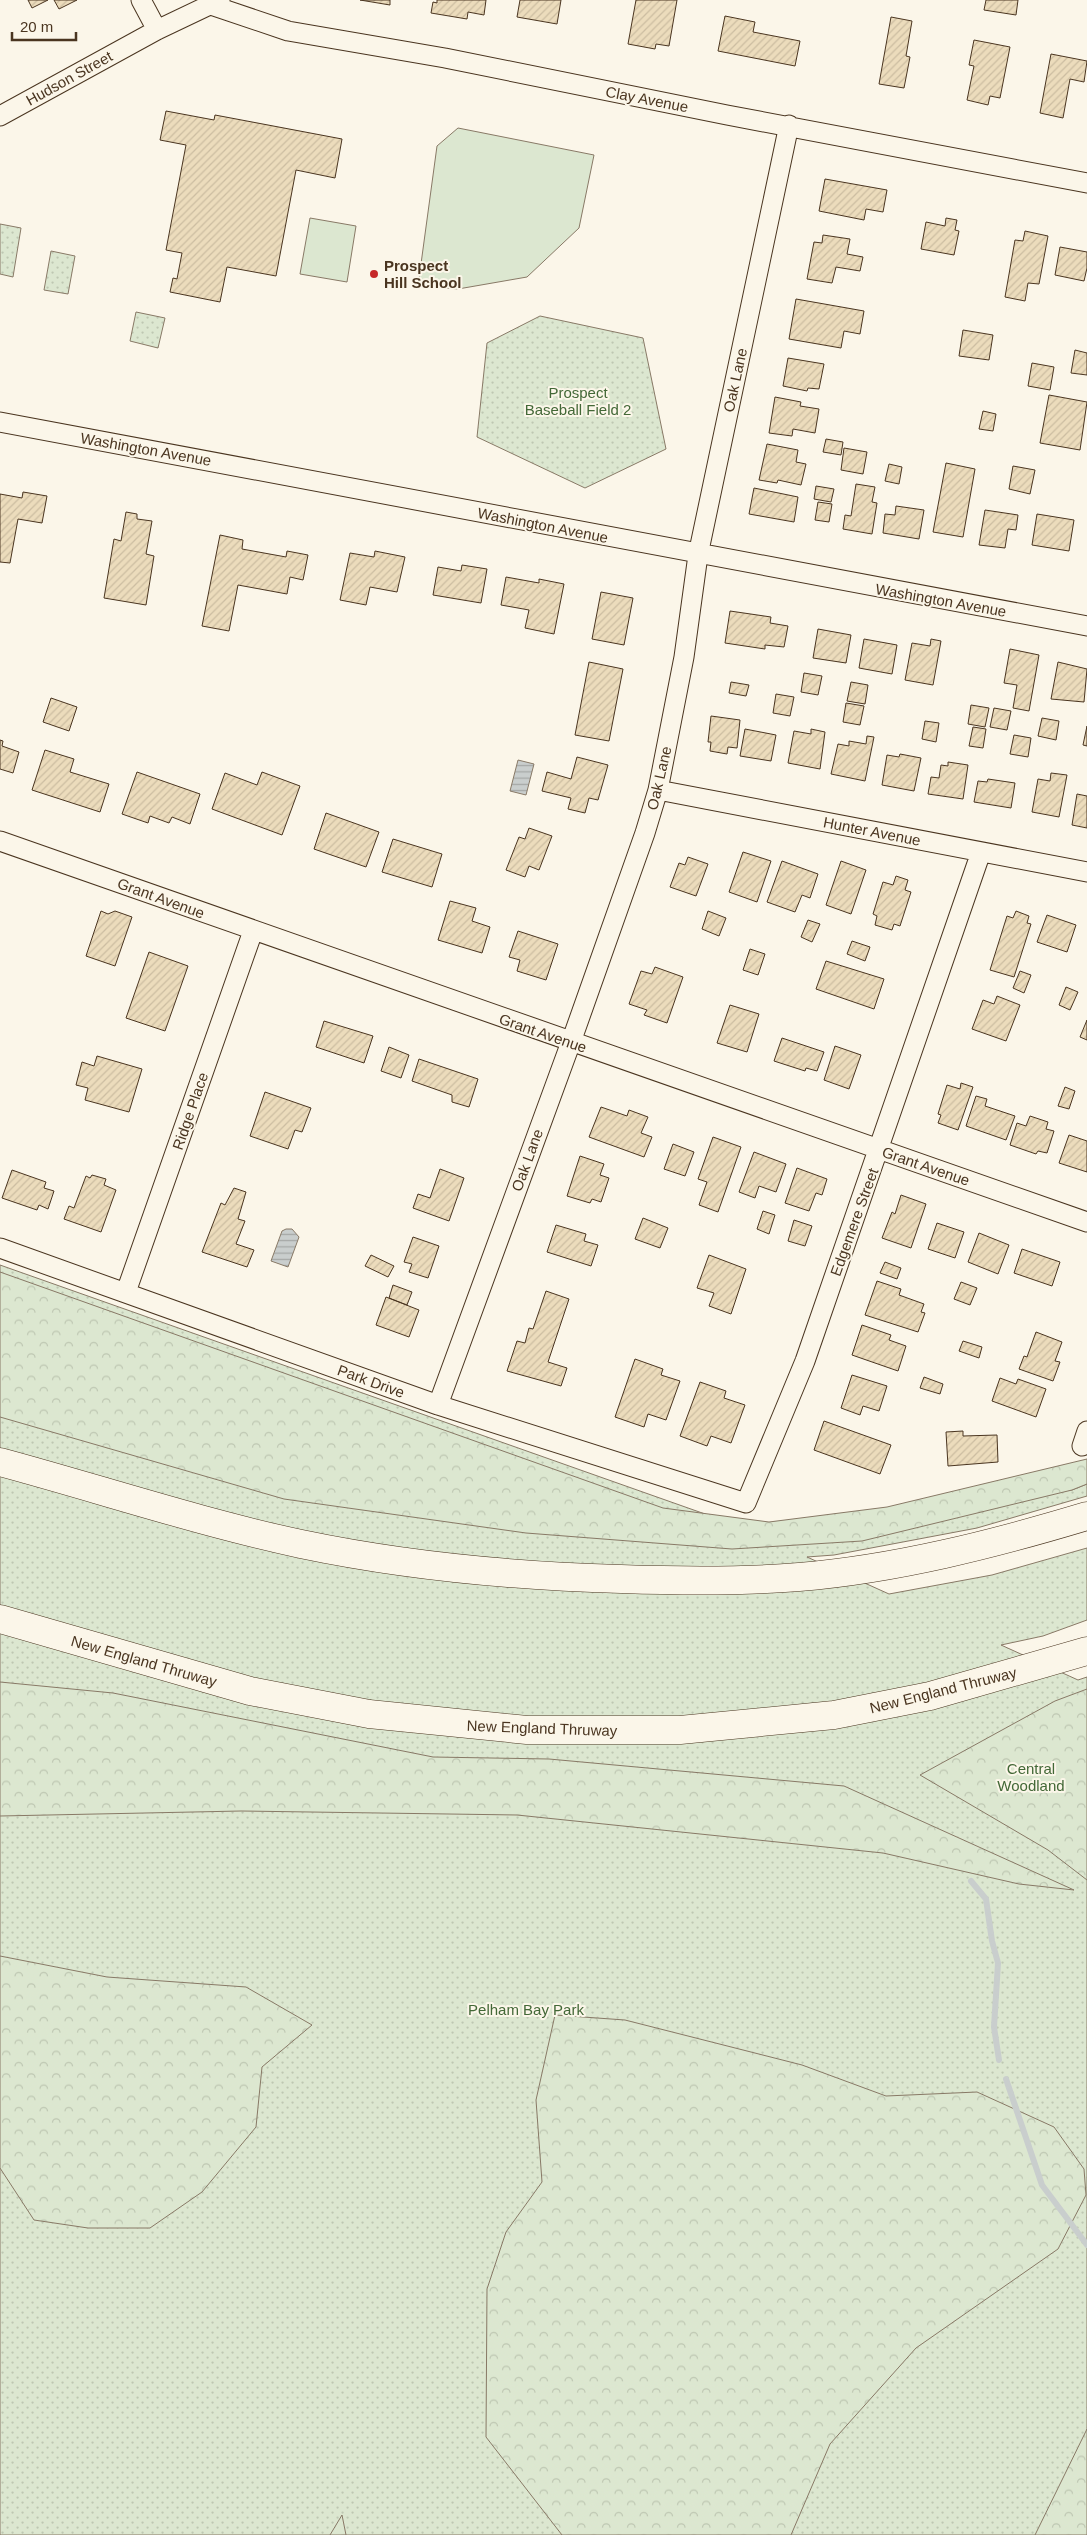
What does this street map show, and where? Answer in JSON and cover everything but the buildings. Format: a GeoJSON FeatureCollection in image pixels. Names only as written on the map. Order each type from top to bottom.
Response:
{"type":"FeatureCollection","features":[{"type":"Feature","properties":{"kind":"highway"},"geometry":{"type":"LineString","coordinates":[[0,1462],[225,1525],[301,1544],[416,1564],[532,1576],[705,1581],[800,1577],[943,1554],[1087,1516]]}},
{"type":"Feature","properties":{"kind":"highway","name":"New England Thruway"},"geometry":{"type":"LineString","coordinates":[[0,1620],[250,1691],[370,1714],[446,1724],[536,1730],[680,1730],[834,1715],[930,1696],[1087,1651]]}},
{"type":"Feature","properties":{"kind":"street"},"geometry":{"type":"LineString","coordinates":[[141,0],[157,30]]}},
{"type":"Feature","properties":{"kind":"street","name":"Hudson Street"},"geometry":{"type":"LineString","coordinates":[[0,116],[157,30],[215,2]]}},
{"type":"Feature","properties":{"kind":"street","name":"Clay Avenue"},"geometry":{"type":"LineString","coordinates":[[215,2],[288,31],[445,58],[717,113],[789,125],[1087,183]]}},
{"type":"Feature","properties":{"kind":"street","name":"Oak Lane"},"geometry":{"type":"LineString","coordinates":[[438,1405],[571,1042],[658,790],[684,657],[698,555],[789,125]]}},
{"type":"Feature","properties":{"kind":"street","name":"Washington Avenue"},"geometry":{"type":"LineString","coordinates":[[0,422],[293,476],[698,555],[1087,626]]}},
{"type":"Feature","properties":{"kind":"street","name":"Hunter Avenue"},"geometry":{"type":"LineString","coordinates":[[658,790],[1087,872]]}},
{"type":"Feature","properties":{"kind":"street","name":"Grant Avenue"},"geometry":{"type":"LineString","coordinates":[[0,841],[1087,1222]]}},
{"type":"Feature","properties":{"kind":"street","name":"Edgemere Street"},"geometry":{"type":"LineString","coordinates":[[746,1503],[805,1361],[880,1150],[981,852]]}},
{"type":"Feature","properties":{"kind":"street","name":"Ridge Place"},"geometry":{"type":"LineString","coordinates":[[126,1292],[253,931]]}},
{"type":"Feature","properties":{"kind":"street","name":"Park Drive"},"geometry":{"type":"LineString","coordinates":[[0,1248],[438,1405],[746,1503]]}},
{"type":"Feature","properties":{"kind":"green space"},"geometry":{"type":"Polygon","coordinates":[[[458,128],[594,155],[579,228],[527,277],[458,289],[418,286],[437,146],[458,128]]]}},
{"type":"Feature","properties":{"kind":"green space"},"geometry":{"type":"Polygon","coordinates":[[[310,218],[356,226],[347,282],[300,274],[310,218]]]}},
{"type":"Feature","properties":{"kind":"green space"},"geometry":{"type":"Polygon","coordinates":[[[0,224],[21,228],[13,277],[0,274],[0,224]]]}},
{"type":"Feature","properties":{"kind":"green space"},"geometry":{"type":"Polygon","coordinates":[[[51,251],[75,256],[68,294],[44,290],[51,251]]]}},
{"type":"Feature","properties":{"kind":"green space"},"geometry":{"type":"Polygon","coordinates":[[[136,312],[165,318],[158,348],[130,341],[136,312]]]}},
{"type":"Feature","properties":{"kind":"green space","name":"Prospect Baseball Field 2"},"geometry":{"type":"Polygon","coordinates":[[[540,316],[643,338],[666,449],[585,488],[477,437],[487,343],[540,316]]]}},
{"type":"Feature","properties":{"kind":"green space","name":"Pelham Bay Park"},"geometry":{"type":"Polygon","coordinates":[[[0,1265],[739,1526],[1072,1490],[1087,1484],[1087,1496],[977,1528],[834,1555],[807,1557],[889,1594],[992,1575],[1087,1548],[1087,1620],[1043,1636],[1001,1645],[1078,1680],[1087,1677],[1087,2535],[0,2535],[0,1265]]]}},
{"type":"Feature","properties":{"kind":"green space"},"geometry":{"type":"Polygon","coordinates":[[[0,1272],[663,1508],[769,1522],[887,1507],[1087,1459],[1087,1484],[1072,1490],[862,1541],[732,1549],[526,1533],[284,1499],[0,1417],[0,1272]]]}},
{"type":"Feature","properties":{"kind":"green space"},"geometry":{"type":"Polygon","coordinates":[[[0,1682],[113,1693],[433,1757],[549,1759],[844,1786],[1074,1890],[1019,1884],[883,1853],[517,1815],[241,1811],[0,1816],[0,1682]]]}},
{"type":"Feature","properties":{"kind":"green space","name":"Central Woodland"},"geometry":{"type":"Polygon","coordinates":[[[1087,1689],[1087,1880],[1048,1850],[920,1775],[1055,1701],[1087,1689]]]}},
{"type":"Feature","properties":{"kind":"green space"},"geometry":{"type":"Polygon","coordinates":[[[0,1956],[107,1977],[246,1987],[312,2025],[262,2067],[256,2127],[202,2192],[150,2228],[88,2228],[34,2220],[0,2168],[0,1956]]]}},
{"type":"Feature","properties":{"kind":"green space"},"geometry":{"type":"Polygon","coordinates":[[[555,2015],[625,2020],[802,2065],[886,2096],[977,2092],[1054,2127],[1084,2169],[1086,2195],[1058,2249],[916,2348],[830,2444],[791,2535],[562,2535],[486,2437],[487,2289],[506,2232],[542,2182],[536,2100],[555,2015]]]}},
{"type":"Feature","properties":{"kind":"green space"},"geometry":{"type":"Polygon","coordinates":[[[1087,2429],[1087,2535],[1035,2535],[1087,2429]]]}},
{"type":"Feature","properties":{"kind":"green space"},"geometry":{"type":"Polygon","coordinates":[[[342,2515],[346,2535],[330,2535],[342,2515]]]}},
{"type":"Feature","properties":{"kind":"shaded area"},"geometry":{"type":"Polygon","coordinates":[[[518,760],[534,764],[526,795],[510,791],[518,760]]]}},
{"type":"Feature","properties":{"kind":"shaded area"},"geometry":{"type":"Polygon","coordinates":[[[292,1229],[299,1237],[288,1267],[271,1261],[282,1231],[292,1229]]]}},
{"type":"Feature","properties":{"kind":"waterway"},"geometry":{"type":"LineString","coordinates":[[971,1881],[986,1899],[992,1941],[998,1963],[994,2027],[999,2060]]}},
{"type":"Feature","properties":{"kind":"waterway"},"geometry":{"type":"LineString","coordinates":[[1006,2079],[1042,2185],[1087,2245]]}},
{"type":"Feature","properties":{"kind":"place","name":"Prospect Hill School"},"geometry":{"type":"Point","coordinates":[374,274]}}]}
